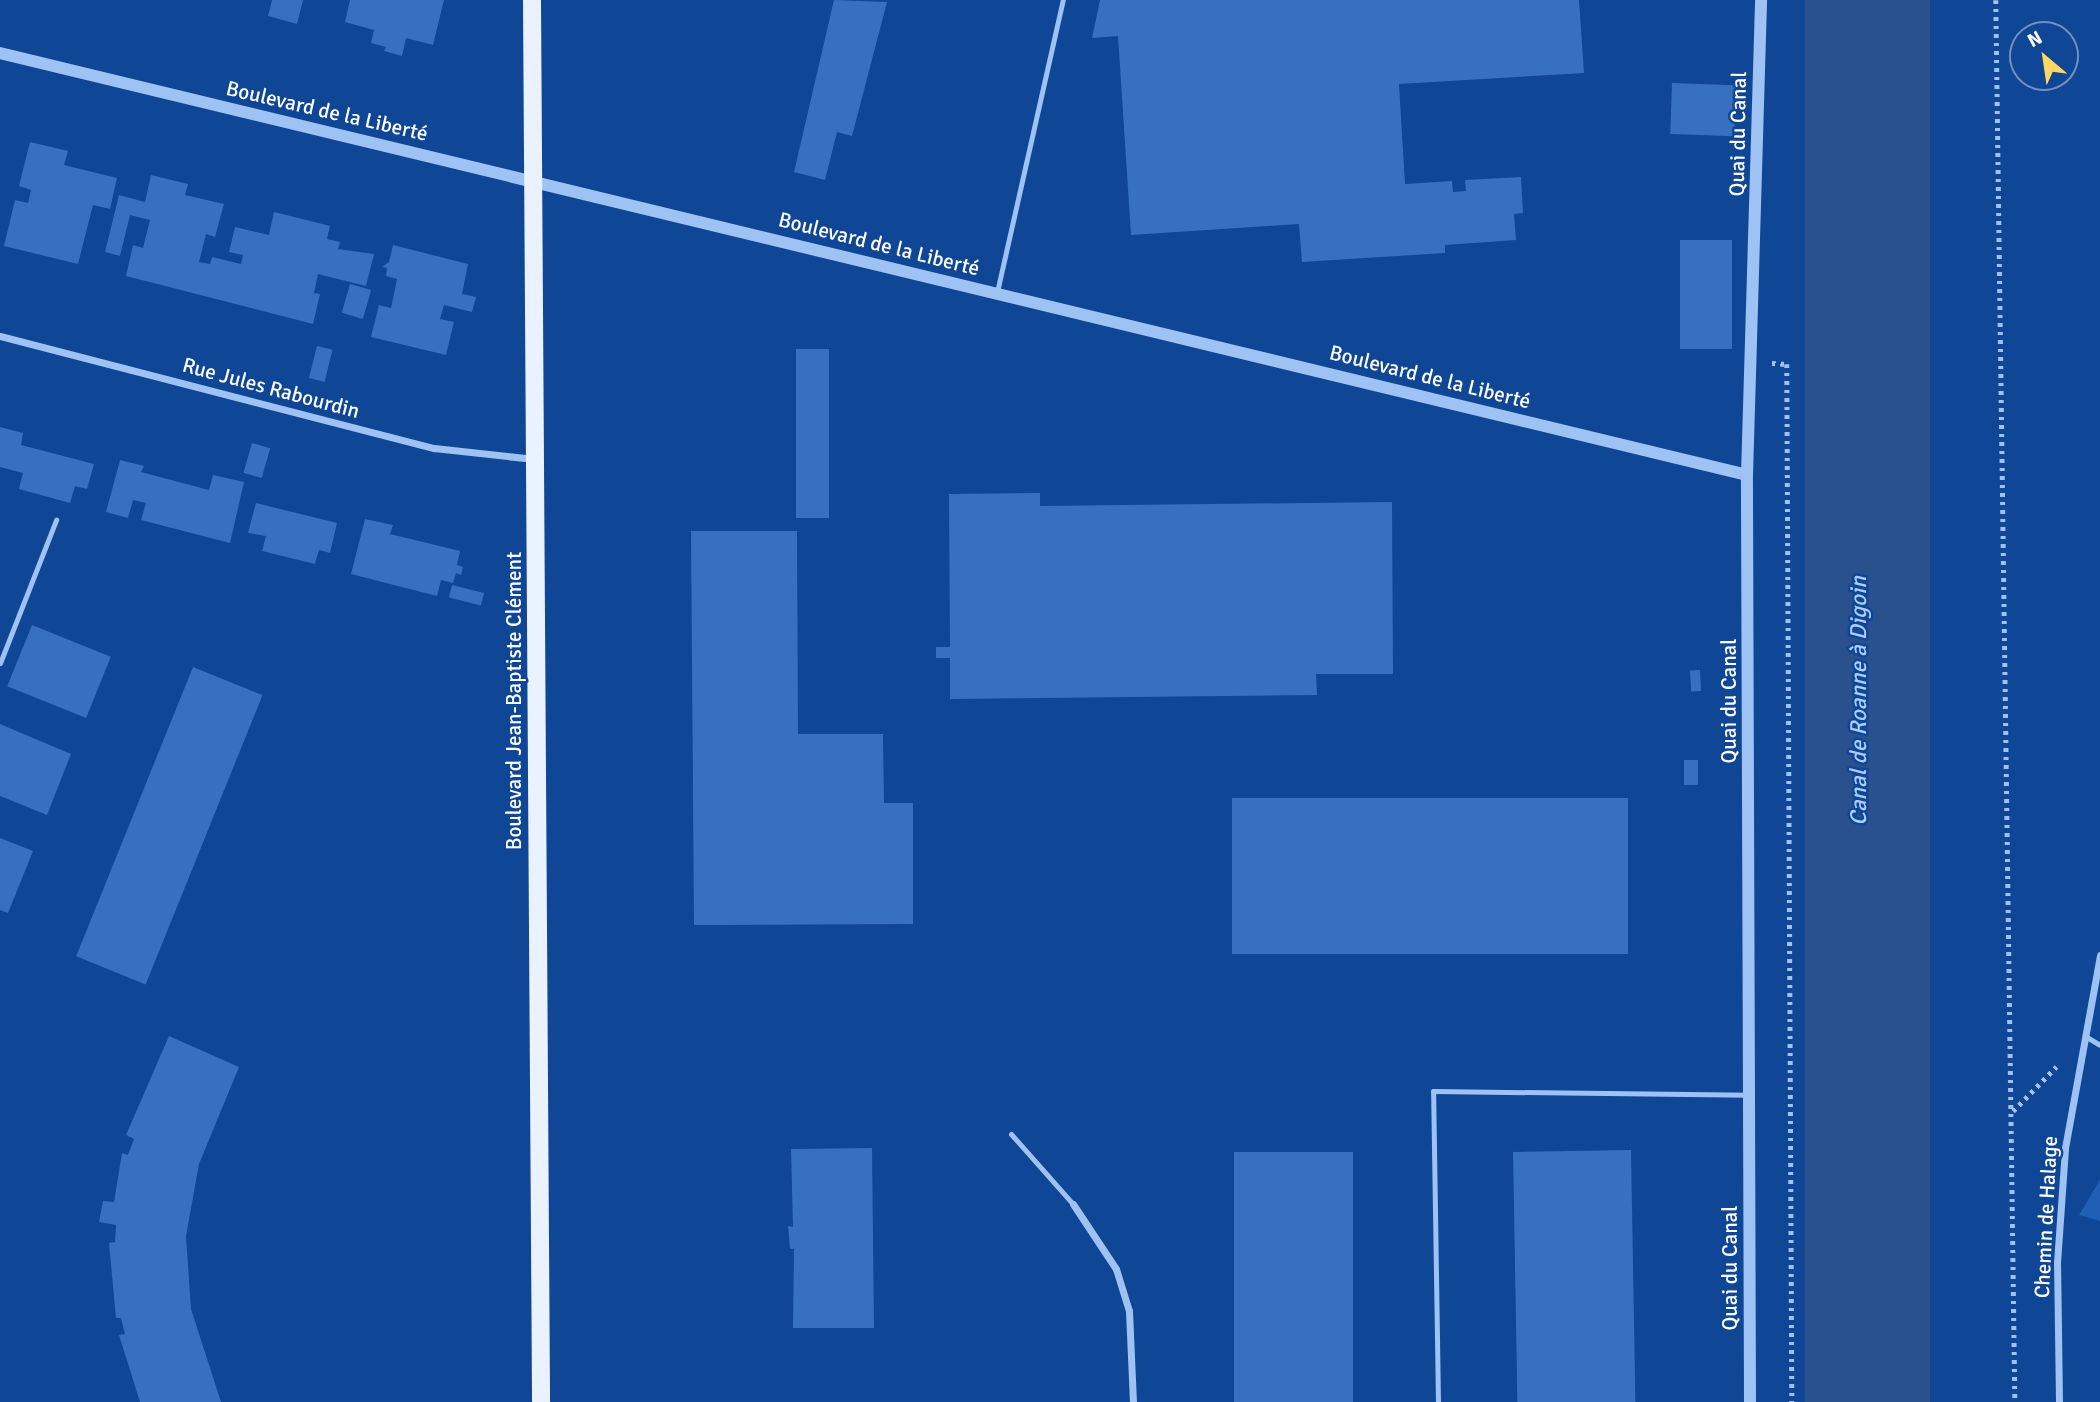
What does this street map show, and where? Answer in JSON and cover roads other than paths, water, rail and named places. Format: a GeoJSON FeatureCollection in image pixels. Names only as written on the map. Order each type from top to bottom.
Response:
{"type":"FeatureCollection","features":[{"type":"Feature","properties":{"kind":"main road","name":"Boulevard Jean-Baptiste Clément"},"geometry":{"type":"LineString","coordinates":[[532,0],[541,1402]]}},
{"type":"Feature","properties":{"kind":"street","name":"Quai du Canal"},"geometry":{"type":"LineString","coordinates":[[1750,1402],[1747,475],[1761,0]]}},
{"type":"Feature","properties":{"kind":"street","name":"Boulevard de la Liberté"},"geometry":{"type":"LineString","coordinates":[[0,53],[535,180],[1747,475]]}},
{"type":"Feature","properties":{"kind":"street","name":"Rue Jules Rabourdin"},"geometry":{"type":"LineString","coordinates":[[0,335],[434,448],[535,459]]}},
{"type":"Feature","properties":{"kind":"street","name":"Chemin de Halage"},"geometry":{"type":"LineString","coordinates":[[2059,1402],[2057,1264],[2065,1148],[2100,955]]}},
{"type":"Feature","properties":{"kind":"street"},"geometry":{"type":"LineString","coordinates":[[1073,1204],[1116,1269],[1125,1300],[1134,1356],[1133,1402]]}},
{"type":"Feature","properties":{"kind":"lane"},"geometry":{"type":"LineString","coordinates":[[997,292],[1063,0]]}},
{"type":"Feature","properties":{"kind":"lane"},"geometry":{"type":"LineString","coordinates":[[0,663],[56,520]]}},
{"type":"Feature","properties":{"kind":"lane"},"geometry":{"type":"LineString","coordinates":[[2085,1036],[2100,1045]]}},
{"type":"Feature","properties":{"kind":"lane"},"geometry":{"type":"LineString","coordinates":[[1438,1402],[1433,1091],[1749,1095]]}},
{"type":"Feature","properties":{"kind":"lane"},"geometry":{"type":"LineString","coordinates":[[1011,1134],[1073,1204]]}},
{"type":"Feature","properties":{"kind":"water","name":"Canal de Roanne à Digoin"},"geometry":{"type":"Polygon","coordinates":[[[1805,0],[1930,0],[1930,1402],[1805,1402],[1805,0]]]}}]}
